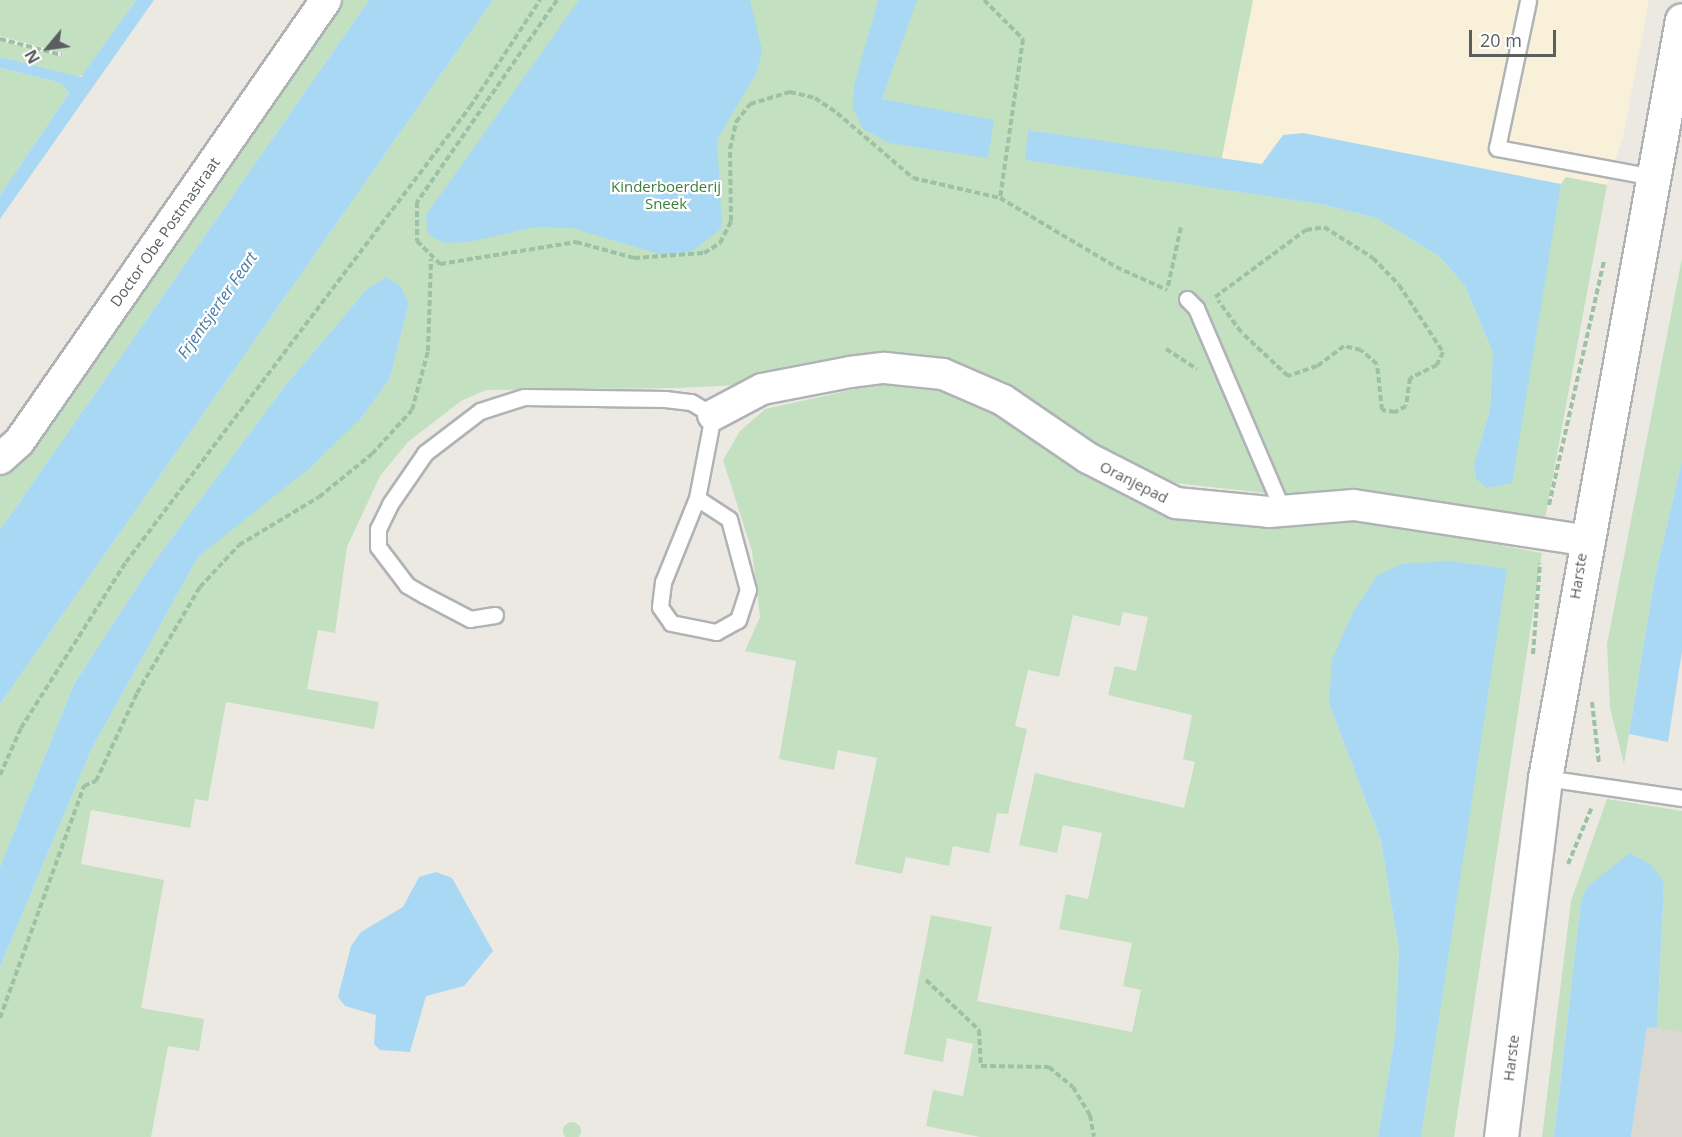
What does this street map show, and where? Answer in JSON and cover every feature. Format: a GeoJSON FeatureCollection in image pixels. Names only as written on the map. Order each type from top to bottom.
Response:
{"type":"FeatureCollection","features":[{"type":"Feature","properties":{"kind":"street","name":"Doctor Obe Postmastraat"},"geometry":{"type":"LineString","coordinates":[[0,459],[19,442],[326,0]]}},
{"type":"Feature","properties":{"kind":"street","name":"Harste"},"geometry":{"type":"LineString","coordinates":[[1501,1137],[1545,778],[1584,540],[1682,20]]}},
{"type":"Feature","properties":{"kind":"street","name":"Oranjepad"},"geometry":{"type":"LineString","coordinates":[[713,415],[762,389],[850,372],[885,368],[943,374],[1003,400],[1088,458],[1176,503],[1284,511],[1354,505],[1584,540]]}},
{"type":"Feature","properties":{"kind":"lane"},"geometry":{"type":"LineString","coordinates":[[1528,1],[1497,148],[1653,177]]}},
{"type":"Feature","properties":{"kind":"lane"},"geometry":{"type":"LineString","coordinates":[[1183,297],[1196,308],[1218,369],[1284,511]]}},
{"type":"Feature","properties":{"kind":"lane"},"geometry":{"type":"LineString","coordinates":[[495,615],[470,619],[407,585],[378,546],[378,529],[390,504],[425,453],[480,411],[524,397],[665,399],[691,402],[713,415],[697,498],[663,582],[660,607],[671,623],[716,632],[738,620],[748,590],[729,519],[697,498]]}},
{"type":"Feature","properties":{"kind":"lane"},"geometry":{"type":"LineString","coordinates":[[1545,778],[1682,798]]}},
{"type":"Feature","properties":{"kind":"path"},"geometry":{"type":"LineString","coordinates":[[0,775],[21,728],[126,562],[470,107],[540,0]]}},
{"type":"Feature","properties":{"kind":"path"},"geometry":{"type":"LineString","coordinates":[[557,0],[417,202],[414,229],[431,258],[440,264],[576,242],[634,258],[704,253],[720,243],[731,221],[730,149],[736,122],[750,104],[790,92],[815,98],[837,112],[913,178],[1000,198],[1116,267],[1183,297],[1182,286],[1215,297],[1241,332],[1288,376],[1317,366],[1344,346],[1361,350],[1377,364],[1382,410],[1395,412],[1406,406],[1410,378],[1437,365],[1443,352],[1399,285],[1373,258],[1324,227],[1306,230],[1215,297]]}},
{"type":"Feature","properties":{"kind":"path"},"geometry":{"type":"LineString","coordinates":[[984,0],[1023,39],[1000,198]]}},
{"type":"Feature","properties":{"kind":"path"},"geometry":{"type":"LineString","coordinates":[[0,39],[62,55]]}},
{"type":"Feature","properties":{"kind":"path"},"geometry":{"type":"LineString","coordinates":[[1167,290],[1181,227]]}},
{"type":"Feature","properties":{"kind":"path"},"geometry":{"type":"LineString","coordinates":[[1178,242],[1184,243]]}},
{"type":"Feature","properties":{"kind":"path"},"geometry":{"type":"LineString","coordinates":[[0,1018],[84,786],[96,781],[137,693],[200,587],[238,545],[319,497],[372,454],[412,410],[428,351],[431,258]]}},
{"type":"Feature","properties":{"kind":"path"},"geometry":{"type":"LineString","coordinates":[[1166,349],[1195,368],[1218,369]]}},
{"type":"Feature","properties":{"kind":"path"},"geometry":{"type":"LineString","coordinates":[[926,980],[979,1030],[981,1066],[1049,1067],[1073,1087],[1090,1115],[1095,1137]]}},
{"type":"Feature","properties":{"kind":"shaded area"},"geometry":{"type":"Polygon","coordinates":[[[1253,0],[1649,0],[1623,137],[1607,185],[1566,177],[1561,184],[1416,160],[1303,133],[1275,144],[1262,164],[1221,162],[1253,0]]]}},
{"type":"Feature","properties":{"kind":"shaded area"},"geometry":{"type":"Polygon","coordinates":[[[1682,854],[1682,1137],[1631,1137],[1647,1026],[1656,1028],[1682,854]]]}},
{"type":"Feature","properties":{"kind":"green space"},"geometry":{"type":"Polygon","coordinates":[[[0,0],[136,0],[84,74],[76,77],[0,57],[0,41],[62,57],[64,53],[0,36],[0,0]]]}},
{"type":"Feature","properties":{"kind":"green space"},"geometry":{"type":"Polygon","coordinates":[[[340,0],[369,0],[0,530],[0,476],[5,476],[33,441],[340,0]]]}},
{"type":"Feature","properties":{"kind":"green space","name":"Kinderboerderij Sneek"},"geometry":{"type":"Polygon","coordinates":[[[493,0],[1253,0],[1221,162],[1029,130],[1159,179],[1320,204],[1376,218],[1439,256],[1465,286],[1493,353],[1490,410],[1474,464],[1561,184],[1566,177],[1607,185],[1544,524],[1157,481],[974,373],[678,388],[486,390],[461,401],[408,442],[380,476],[347,547],[335,633],[318,630],[307,689],[379,702],[374,729],[226,702],[208,801],[195,799],[190,828],[91,810],[81,864],[164,880],[141,1008],[204,1019],[199,1051],[168,1046],[151,1137],[0,1137],[0,967],[91,750],[198,557],[362,417],[390,378],[409,303],[366,290],[284,387],[148,570],[74,684],[0,867],[0,704],[493,0]]]}},
{"type":"Feature","properties":{"kind":"green space"},"geometry":{"type":"Polygon","coordinates":[[[0,68],[61,83],[69,93],[0,195],[0,68]]]}},
{"type":"Feature","properties":{"kind":"green space"},"geometry":{"type":"Polygon","coordinates":[[[1682,258],[1682,461],[1655,576],[1624,764],[1610,708],[1607,644],[1682,258]]]}},
{"type":"Feature","properties":{"kind":"green space"},"geometry":{"type":"Polygon","coordinates":[[[883,383],[957,392],[1095,478],[1182,519],[1380,523],[1542,553],[1454,1137],[1421,1137],[1478,756],[1329,703],[1381,841],[1399,951],[1395,1036],[1378,1137],[980,1137],[926,1126],[933,1090],[963,1096],[973,1044],[947,1038],[943,1062],[904,1054],[931,915],[992,927],[977,1001],[1132,1032],[1141,990],[1123,986],[1132,943],[1059,929],[1066,894],[1088,899],[1102,833],[1063,825],[1057,853],[1019,845],[1035,773],[1184,808],[1195,762],[1183,759],[1192,715],[1108,695],[1115,666],[1136,671],[1148,617],[1123,612],[1120,626],[1073,615],[1059,677],[1028,670],[1015,726],[1027,729],[1008,814],[997,813],[989,853],[953,846],[949,866],[906,857],[902,874],[855,864],[877,758],[838,750],[834,770],[779,759],[796,661],[745,651],[760,617],[756,582],[752,551],[723,460],[740,431],[765,409],[883,383]]]}},
{"type":"Feature","properties":{"kind":"green space"},"geometry":{"type":"Polygon","coordinates":[[[1607,799],[1682,811],[1682,1032],[1657,1028],[1664,882],[1581,901],[1554,1137],[1542,1137],[1571,901],[1607,799]]]}},
{"type":"Feature","properties":{"kind":"green space"},"geometry":{"type":"Polygon","coordinates":[[[572,1122],[578,1125],[581,1131],[578,1137],[572,1140],[566,1137],[563,1131],[566,1125],[572,1122]]]}},
{"type":"Feature","properties":{"kind":"water"},"geometry":{"type":"Polygon","coordinates":[[[136,0],[154,0],[0,219],[0,195],[69,93],[61,83],[0,68],[0,57],[81,77],[136,0]]]}},
{"type":"Feature","properties":{"kind":"water","name":"Frjentsjerter Feart"},"geometry":{"type":"Polygon","coordinates":[[[369,0],[493,0],[0,704],[0,530],[369,0]]]}},
{"type":"Feature","properties":{"kind":"water"},"geometry":{"type":"Polygon","coordinates":[[[579,0],[750,0],[762,50],[757,72],[717,140],[722,228],[691,252],[662,255],[572,228],[535,227],[469,242],[444,243],[428,234],[426,215],[579,0]]]}},
{"type":"Feature","properties":{"kind":"water"},"geometry":{"type":"Polygon","coordinates":[[[878,0],[917,0],[882,99],[994,120],[988,158],[889,143],[863,129],[853,109],[854,86],[878,0]]]}},
{"type":"Feature","properties":{"kind":"water"},"geometry":{"type":"Polygon","coordinates":[[[1028,130],[1262,164],[1283,135],[1303,133],[1561,184],[1512,483],[1487,488],[1476,479],[1474,464],[1490,410],[1493,353],[1465,286],[1439,256],[1376,218],[1320,204],[1025,160],[1028,130]]]}},
{"type":"Feature","properties":{"kind":"water"},"geometry":{"type":"Polygon","coordinates":[[[386,277],[400,286],[409,303],[390,378],[362,417],[311,467],[198,557],[91,750],[0,967],[0,867],[74,684],[148,570],[284,387],[366,290],[386,277]]]}},
{"type":"Feature","properties":{"kind":"water"},"geometry":{"type":"Polygon","coordinates":[[[1682,461],[1682,651],[1668,742],[1629,734],[1655,576],[1682,461]]]}},
{"type":"Feature","properties":{"kind":"water"},"geometry":{"type":"Polygon","coordinates":[[[1451,561],[1507,569],[1421,1137],[1378,1137],[1395,1036],[1399,951],[1381,841],[1329,703],[1332,660],[1353,612],[1378,575],[1401,564],[1451,561]]]}},
{"type":"Feature","properties":{"kind":"water"},"geometry":{"type":"Polygon","coordinates":[[[1630,853],[1651,865],[1664,882],[1657,1028],[1647,1027],[1631,1137],[1554,1137],[1581,901],[1587,887],[1630,853]]]}},
{"type":"Feature","properties":{"kind":"water"},"geometry":{"type":"Polygon","coordinates":[[[436,872],[452,878],[493,951],[464,986],[426,996],[410,1052],[380,1050],[374,1044],[376,1015],[345,1006],[338,997],[351,946],[361,932],[403,907],[419,877],[436,872]]]}}]}
